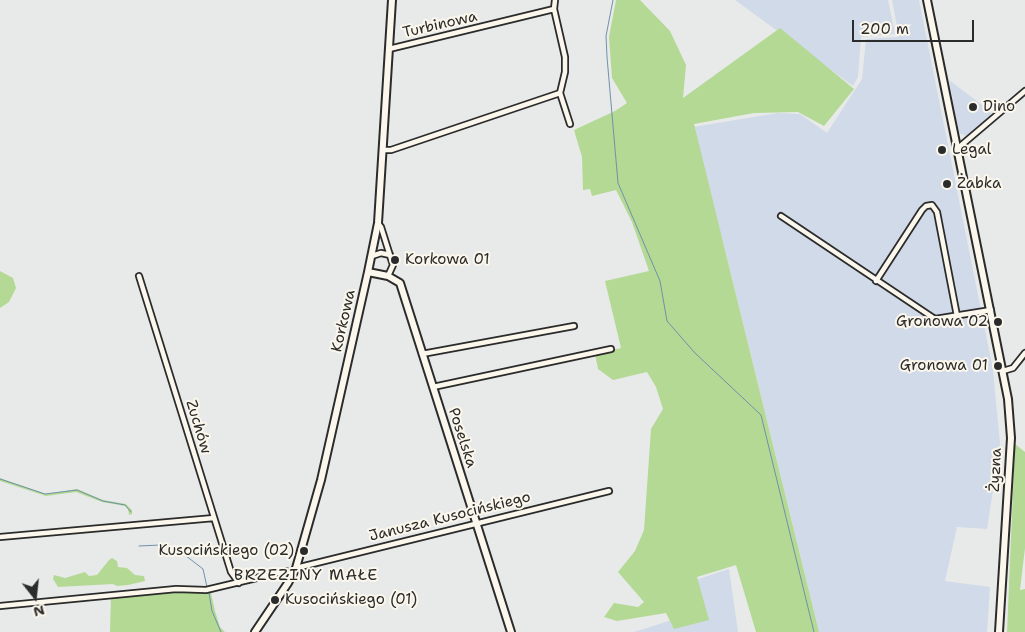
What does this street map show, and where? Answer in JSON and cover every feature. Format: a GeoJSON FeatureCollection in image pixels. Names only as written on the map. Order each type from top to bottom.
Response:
{"type":"FeatureCollection","features":[{"type":"Feature","properties":{"kind":"street","name":"Korkowa"},"geometry":{"type":"LineString","coordinates":[[255,632],[295,570],[321,480],[372,256],[378,223],[392,0]]}},
{"type":"Feature","properties":{"kind":"street"},"geometry":{"type":"LineString","coordinates":[[555,0],[554,9],[565,57],[565,72],[560,94],[570,124]]}},
{"type":"Feature","properties":{"kind":"street","name":"Żyzna"},"geometry":{"type":"LineString","coordinates":[[927,0],[1008,399],[1011,438],[999,632]]}},
{"type":"Feature","properties":{"kind":"street","name":"Turbinowa"},"geometry":{"type":"LineString","coordinates":[[389,49],[554,9]]}},
{"type":"Feature","properties":{"kind":"street"},"geometry":{"type":"LineString","coordinates":[[958,148],[1025,91]]}},
{"type":"Feature","properties":{"kind":"street"},"geometry":{"type":"LineString","coordinates":[[383,150],[391,150],[560,94]]}},
{"type":"Feature","properties":{"kind":"street"},"geometry":{"type":"LineString","coordinates":[[876,281],[922,210],[926,206],[932,205],[937,212],[957,316]]}},
{"type":"Feature","properties":{"kind":"street"},"geometry":{"type":"LineString","coordinates":[[781,216],[935,319],[990,310]]}},
{"type":"Feature","properties":{"kind":"street"},"geometry":{"type":"LineString","coordinates":[[368,272],[388,276],[392,268],[390,255],[378,223]]}},
{"type":"Feature","properties":{"kind":"street"},"geometry":{"type":"LineString","coordinates":[[372,256],[381,253],[390,255]]}},
{"type":"Feature","properties":{"kind":"street","name":"Zuchów"},"geometry":{"type":"LineString","coordinates":[[139,276],[231,572],[239,583]]}},
{"type":"Feature","properties":{"kind":"street","name":"Poselska"},"geometry":{"type":"LineString","coordinates":[[388,276],[400,283],[511,632]]}},
{"type":"Feature","properties":{"kind":"street"},"geometry":{"type":"LineString","coordinates":[[422,354],[574,326]]}},
{"type":"Feature","properties":{"kind":"street"},"geometry":{"type":"LineString","coordinates":[[433,387],[611,349]]}},
{"type":"Feature","properties":{"kind":"street"},"geometry":{"type":"LineString","coordinates":[[1003,371],[1013,368],[1025,353]]}},
{"type":"Feature","properties":{"kind":"street","name":"Janusza Kusocińskiego"},"geometry":{"type":"LineString","coordinates":[[0,606],[176,589],[206,590],[295,570],[476,523],[610,491]]}},
{"type":"Feature","properties":{"kind":"street"},"geometry":{"type":"LineString","coordinates":[[0,537],[214,518]]}},
{"type":"Feature","properties":{"kind":"shaded area"},"geometry":{"type":"Polygon","coordinates":[[[735,0],[888,0],[895,34],[861,37],[858,77],[853,86],[735,0]]]}},
{"type":"Feature","properties":{"kind":"shaded area"},"geometry":{"type":"Polygon","coordinates":[[[892,0],[919,0],[993,370],[1000,444],[987,529],[957,527],[945,581],[990,587],[987,632],[819,632],[723,241],[687,128],[778,113],[800,114],[827,133],[862,79],[866,39],[899,37],[892,0]]]}},
{"type":"Feature","properties":{"kind":"shaded area"},"geometry":{"type":"Polygon","coordinates":[[[949,80],[990,111],[991,115],[966,136],[959,133],[949,80]]]}},
{"type":"Feature","properties":{"kind":"shaded area"},"geometry":{"type":"Polygon","coordinates":[[[729,569],[738,632],[634,632],[704,610],[695,580],[729,569]]]}},
{"type":"Feature","properties":{"kind":"green space"},"geometry":{"type":"Polygon","coordinates":[[[616,0],[640,0],[670,31],[686,65],[683,98],[780,28],[854,89],[824,126],[798,112],[754,113],[694,124],[819,632],[756,632],[736,565],[697,577],[709,620],[674,629],[666,613],[617,621],[604,617],[614,603],[638,607],[644,602],[618,572],[635,551],[644,530],[651,429],[663,409],[656,387],[647,372],[613,380],[598,369],[595,354],[621,348],[605,281],[649,271],[632,222],[616,190],[592,196],[590,189],[583,190],[582,157],[574,130],[615,111],[627,103],[612,78],[609,37],[616,0]]]}},
{"type":"Feature","properties":{"kind":"green space"},"geometry":{"type":"Polygon","coordinates":[[[0,271],[13,278],[16,288],[9,302],[0,308],[0,271]]]}},
{"type":"Feature","properties":{"kind":"green space"},"geometry":{"type":"Polygon","coordinates":[[[1015,444],[1025,452],[1025,548],[1020,590],[1025,589],[1025,632],[1007,632],[1015,444]]]}},
{"type":"Feature","properties":{"kind":"green space"},"geometry":{"type":"Polygon","coordinates":[[[0,478],[46,494],[77,489],[103,500],[126,504],[132,510],[132,514],[129,515],[128,509],[125,506],[102,502],[76,492],[46,496],[0,481],[0,478]]]}},
{"type":"Feature","properties":{"kind":"green space"},"geometry":{"type":"Polygon","coordinates":[[[112,558],[117,561],[118,567],[127,568],[135,575],[144,576],[145,581],[117,586],[113,584],[58,587],[53,579],[54,575],[65,578],[85,572],[89,576],[97,575],[112,558]]]}},
{"type":"Feature","properties":{"kind":"green space"},"geometry":{"type":"Polygon","coordinates":[[[175,590],[213,591],[211,593],[215,611],[220,627],[225,632],[110,632],[111,596],[175,590]]]}},
{"type":"Feature","properties":{"kind":"waterway"},"geometry":{"type":"LineString","coordinates":[[613,0],[606,36],[618,183],[660,281],[667,321],[695,353],[761,415],[814,632]]}},
{"type":"Feature","properties":{"kind":"waterway"},"geometry":{"type":"LineString","coordinates":[[0,479],[45,494],[77,490],[103,501],[125,505],[131,512]]}},
{"type":"Feature","properties":{"kind":"waterway"},"geometry":{"type":"LineString","coordinates":[[139,546],[160,545],[181,552],[203,569],[207,587]]}},
{"type":"Feature","properties":{"kind":"waterway"},"geometry":{"type":"LineString","coordinates":[[209,593],[212,611],[221,632]]}},
{"type":"Feature","properties":{"kind":"place","name":"Dino"},"geometry":{"type":"Point","coordinates":[973,107]}},
{"type":"Feature","properties":{"kind":"place","name":"Legal"},"geometry":{"type":"Point","coordinates":[942,150]}},
{"type":"Feature","properties":{"kind":"place","name":"Żabka"},"geometry":{"type":"Point","coordinates":[947,184]}},
{"type":"Feature","properties":{"kind":"place","name":"Korkowa 01"},"geometry":{"type":"Point","coordinates":[395,260]}},
{"type":"Feature","properties":{"kind":"place","name":"Gronowa 02"},"geometry":{"type":"Point","coordinates":[998,322]}},
{"type":"Feature","properties":{"kind":"place","name":"Gronowa 01"},"geometry":{"type":"Point","coordinates":[998,366]}},
{"type":"Feature","properties":{"kind":"place","name":"Kusocińskiego (02)"},"geometry":{"type":"Point","coordinates":[304,551]}},
{"type":"Feature","properties":{"kind":"place","name":"Kusocińskiego (01)"},"geometry":{"type":"Point","coordinates":[275,600]}},
{"type":"Feature","properties":{"kind":"district","name":"BRZEZINY MAŁE"},"geometry":{"type":"Point","coordinates":[306,576]}}]}
